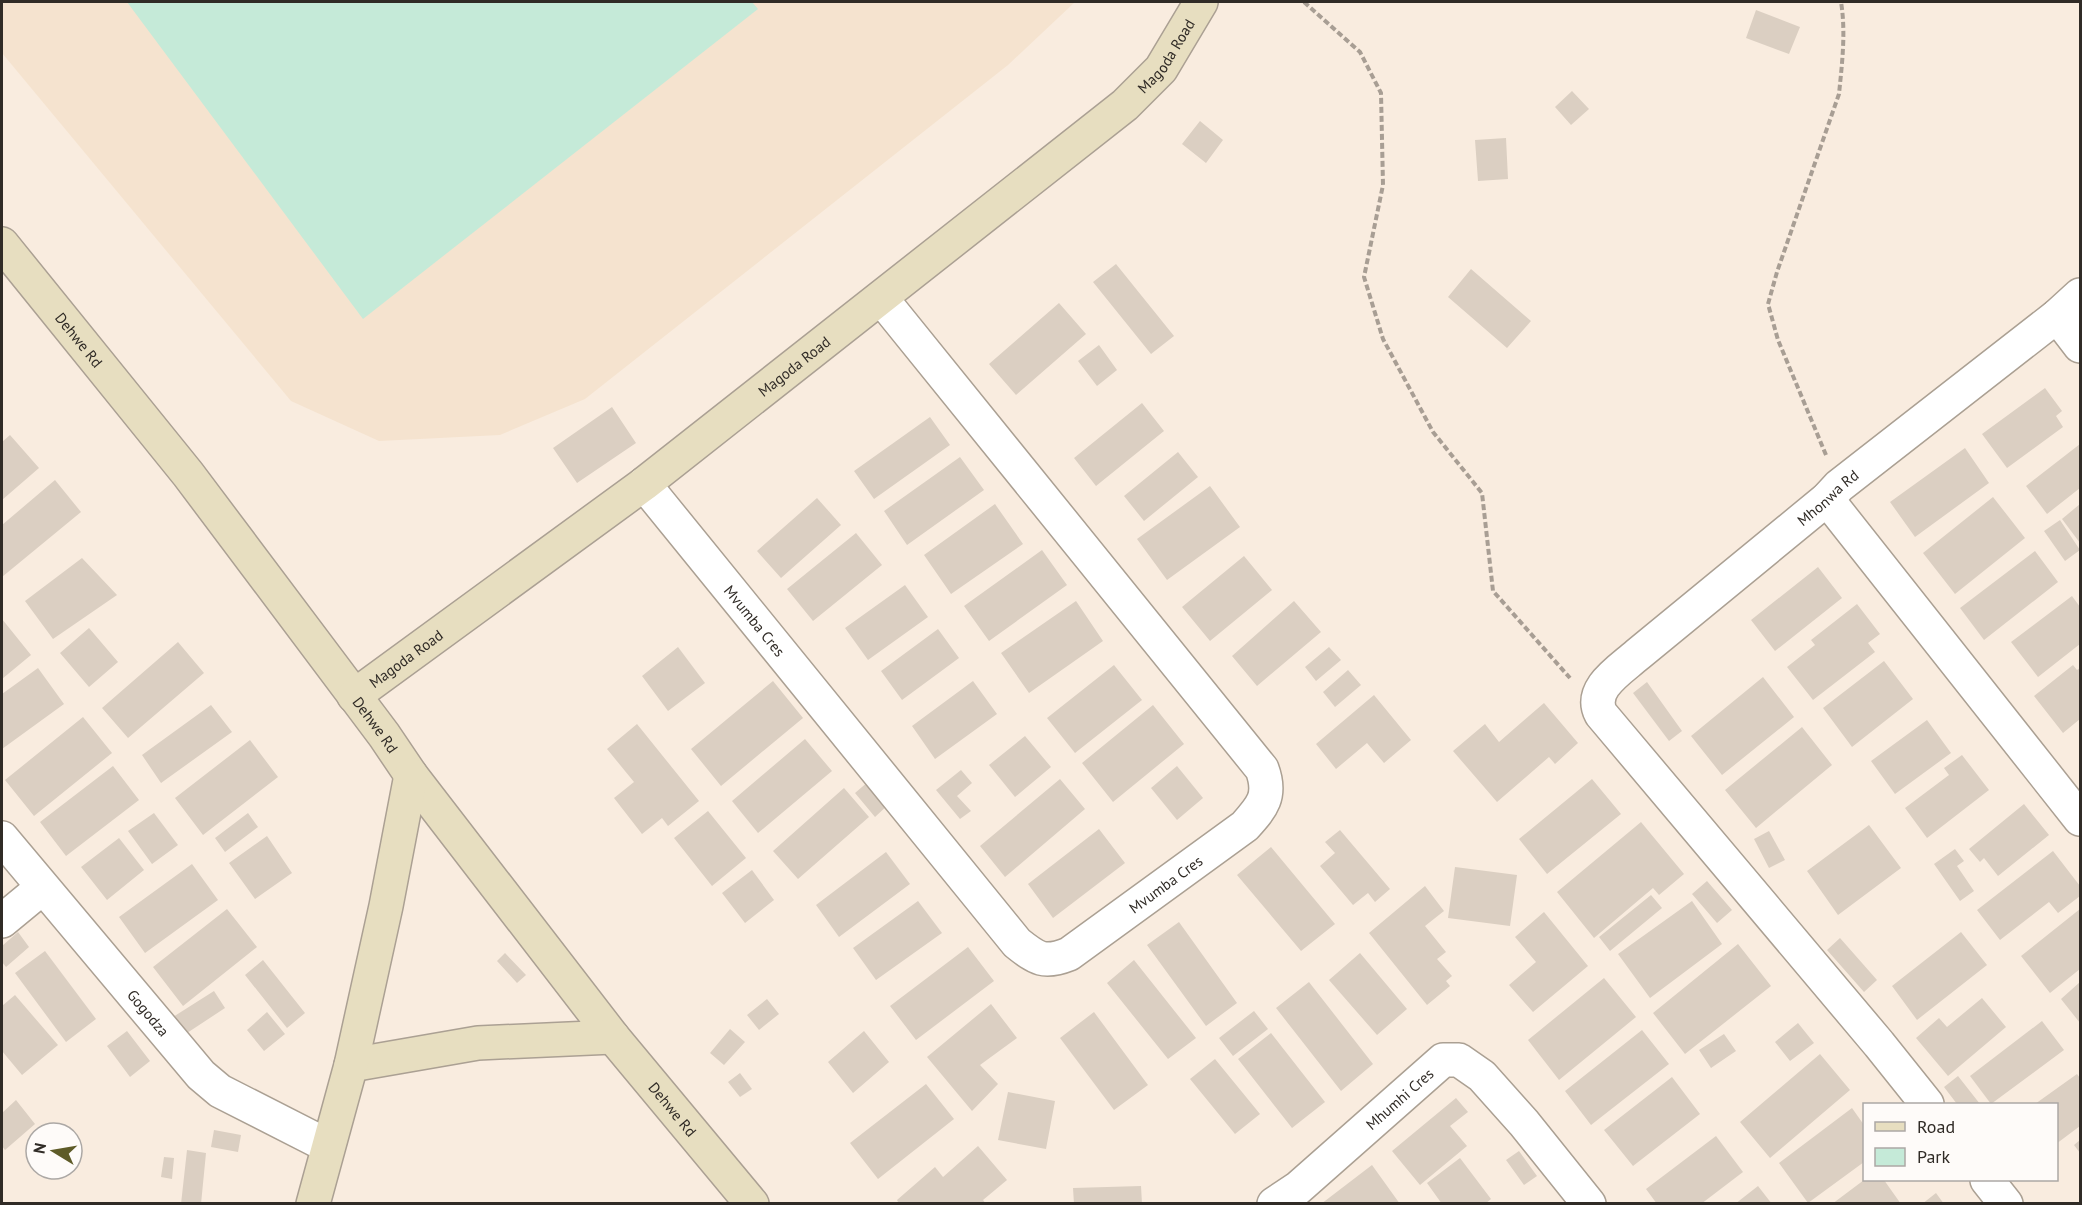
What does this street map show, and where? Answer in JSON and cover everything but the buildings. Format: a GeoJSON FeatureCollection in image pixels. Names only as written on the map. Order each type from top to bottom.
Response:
{"type":"FeatureCollection","features":[{"type":"Feature","properties":{"kind":"street","name":"Magoda Road"},"geometry":{"type":"LineString","coordinates":[[354,696],[644,484],[1125,105],[1161,69],[1201,2]]}},
{"type":"Feature","properties":{"kind":"street","name":"Dehwe Rd"},"geometry":{"type":"LineString","coordinates":[[2,244],[188,474],[384,735],[411,775],[613,1037],[752,1203]]}},
{"type":"Feature","properties":{"kind":"street","name":"Mvumba Cres"},"geometry":{"type":"LineString","coordinates":[[644,484],[1017,943],[1034,956],[1052,961],[1068,954],[1245,826],[1262,807],[1266,796],[1262,769],[881,298]]}},
{"type":"Feature","properties":{"kind":"street","name":"Mhonwa Rd"},"geometry":{"type":"LineString","coordinates":[[1601,714],[1597,706],[1597,698],[1606,682],[1833,492],[2069,306]]}},
{"type":"Feature","properties":{"kind":"street"},"geometry":{"type":"LineString","coordinates":[[2069,306],[2080,346]]}},
{"type":"Feature","properties":{"kind":"street"},"geometry":{"type":"LineString","coordinates":[[1833,492],[2080,819]]}},
{"type":"Feature","properties":{"kind":"street"},"geometry":{"type":"LineString","coordinates":[[1601,714],[1872,1035],[1926,1103]]}},
{"type":"Feature","properties":{"kind":"street"},"geometry":{"type":"LineString","coordinates":[[313,1203],[351,1065],[411,775]]}},
{"type":"Feature","properties":{"kind":"street","name":"Gogodza"},"geometry":{"type":"LineString","coordinates":[[2,838],[201,1076],[220,1091],[328,1146]]}},
{"type":"Feature","properties":{"kind":"street"},"geometry":{"type":"LineString","coordinates":[[2,921],[42,888]]}},
{"type":"Feature","properties":{"kind":"street"},"geometry":{"type":"LineString","coordinates":[[351,1065],[478,1042],[613,1037]]}},
{"type":"Feature","properties":{"kind":"street","name":"Mhumhi Cres"},"geometry":{"type":"LineString","coordinates":[[1274,1203],[1298,1188],[1443,1060],[1459,1060],[1482,1076],[1499,1094],[1589,1203]]}},
{"type":"Feature","properties":{"kind":"street"},"geometry":{"type":"LineString","coordinates":[[1988,1181],[2006,1203]]}},
{"type":"Feature","properties":{"kind":"path"},"geometry":{"type":"LineString","coordinates":[[1305,2],[1359,51],[1381,93],[1383,185],[1364,278],[1383,339],[1433,432],[1482,493],[1493,591],[1601,714]]}},
{"type":"Feature","properties":{"kind":"path"},"geometry":{"type":"LineString","coordinates":[[1833,492],[1778,340],[1768,304],[1839,94],[1842,63],[1841,2]]}},
{"type":"Feature","properties":{"kind":"shaded area"},"geometry":{"type":"Polygon","coordinates":[[[2,2],[1075,2],[1008,65],[585,399],[500,435],[379,441],[291,401],[2,53],[2,2]]]}},
{"type":"Feature","properties":{"kind":"green space"},"geometry":{"type":"Polygon","coordinates":[[[127,2],[752,2],[758,9],[363,319],[127,2]]]}}]}
